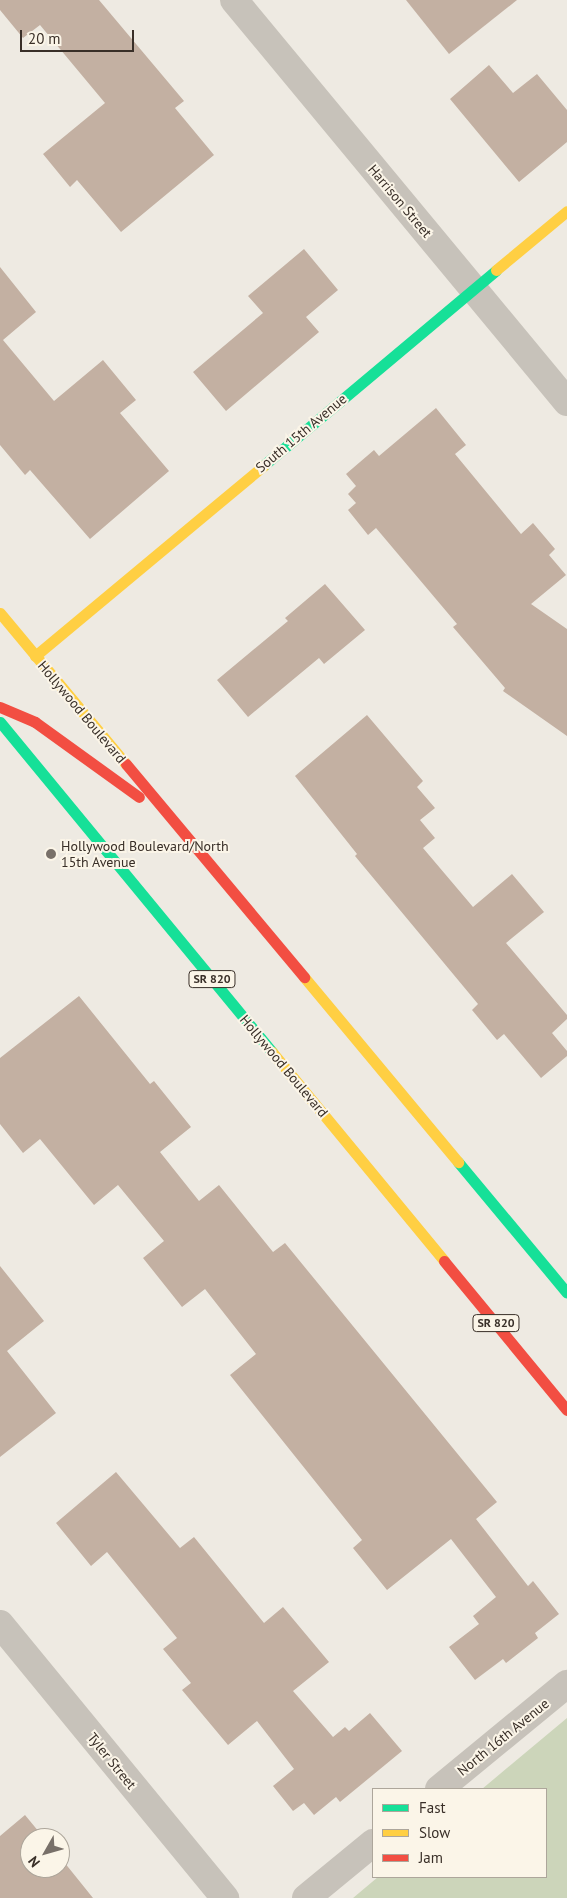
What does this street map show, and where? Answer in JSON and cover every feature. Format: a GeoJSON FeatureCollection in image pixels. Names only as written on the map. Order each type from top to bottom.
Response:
{"type":"FeatureCollection","features":[{"type":"Feature","properties":{"kind":"main road","name":"South 15th Avenue"},"geometry":{"type":"LineString","coordinates":[[35,656],[472,288],[567,211]]}},
{"type":"Feature","properties":{"kind":"main road","name":"Hollywood Boulevard"},"geometry":{"type":"LineString","coordinates":[[0,614],[567,1293]]}},
{"type":"Feature","properties":{"kind":"main road"},"geometry":{"type":"LineString","coordinates":[[9,644],[35,656]]}},
{"type":"Feature","properties":{"kind":"main road"},"geometry":{"type":"LineString","coordinates":[[0,707],[35,722],[176,825]]}},
{"type":"Feature","properties":{"kind":"main road","name":"Hollywood Boulevard"},"geometry":{"type":"LineString","coordinates":[[0,722],[567,1410]]}},
{"type":"Feature","properties":{"kind":"street","name":"Harrison Street"},"geometry":{"type":"LineString","coordinates":[[234,0],[567,402]]}},
{"type":"Feature","properties":{"kind":"street","name":"Tyler Street"},"geometry":{"type":"LineString","coordinates":[[0,1624],[225,1898]]}},
{"type":"Feature","properties":{"kind":"street","name":"North 16th Avenue"},"geometry":{"type":"LineString","coordinates":[[440,1788],[567,1684]]}},
{"type":"Feature","properties":{"kind":"street"},"geometry":{"type":"LineString","coordinates":[[306,1898],[372,1844]]}},
{"type":"Feature","properties":{"kind":"green space"},"geometry":{"type":"Polygon","coordinates":[[[567,1718],[567,1898],[353,1898],[377,1878],[547,1878],[547,1788],[483,1788],[567,1718]]]}},
{"type":"Feature","properties":{"kind":"building"},"geometry":{"type":"Polygon","coordinates":[[[0,0],[99,0],[184,101],[175,108],[214,155],[121,232],[77,180],[70,187],[43,154],[105,103],[40,25],[23,38],[0,10],[0,0]]]}},
{"type":"Feature","properties":{"kind":"building"},"geometry":{"type":"Polygon","coordinates":[[[406,0],[517,0],[449,54],[406,0]]]}},
{"type":"Feature","properties":{"kind":"building"},"geometry":{"type":"Polygon","coordinates":[[[489,65],[513,93],[537,74],[567,110],[567,142],[519,182],[450,99],[489,65]]]}},
{"type":"Feature","properties":{"kind":"building"},"geometry":{"type":"Polygon","coordinates":[[[304,249],[338,290],[306,317],[319,332],[226,411],[193,372],[263,313],[248,296],[304,249]]]}},
{"type":"Feature","properties":{"kind":"building"},"geometry":{"type":"Polygon","coordinates":[[[0,267],[36,312],[3,340],[54,401],[103,360],[136,400],[120,413],[169,471],[90,539],[30,470],[25,475],[0,445],[0,267]]]}},
{"type":"Feature","properties":{"kind":"building"},"geometry":{"type":"Polygon","coordinates":[[[436,408],[466,445],[455,454],[521,534],[533,523],[555,549],[549,555],[566,575],[531,604],[567,629],[567,736],[503,691],[505,688],[453,627],[457,624],[376,528],[368,535],[348,510],[356,503],[348,494],[356,486],[346,474],[374,450],[379,456],[436,408]]]}},
{"type":"Feature","properties":{"kind":"building"},"geometry":{"type":"Polygon","coordinates":[[[325,584],[365,630],[324,664],[319,658],[248,717],[217,680],[288,621],[285,618],[325,584]]]}},
{"type":"Feature","properties":{"kind":"building"},"geometry":{"type":"Polygon","coordinates":[[[367,715],[423,781],[417,787],[435,808],[420,820],[435,838],[423,848],[473,907],[512,874],[544,912],[506,943],[567,1015],[567,1019],[552,1033],[567,1051],[567,1056],[541,1078],[504,1034],[497,1040],[472,1010],[478,1004],[355,856],[357,854],[295,776],[367,715]]]}},
{"type":"Feature","properties":{"kind":"building"},"geometry":{"type":"Polygon","coordinates":[[[79,996],[150,1084],[154,1081],[191,1127],[160,1152],[199,1201],[219,1185],[273,1252],[285,1243],[497,1502],[476,1519],[528,1586],[533,1581],[559,1614],[535,1633],[538,1638],[506,1663],[503,1659],[475,1680],[449,1647],[479,1624],[473,1616],[496,1597],[451,1539],[387,1590],[353,1548],[362,1540],[230,1375],[256,1354],[205,1289],[182,1307],[143,1258],[164,1241],[118,1185],[94,1205],[40,1139],[23,1153],[0,1124],[0,1058],[79,996]]]}},
{"type":"Feature","properties":{"kind":"building"},"geometry":{"type":"Polygon","coordinates":[[[0,1266],[44,1321],[7,1351],[56,1413],[0,1457],[0,1266]]]}},
{"type":"Feature","properties":{"kind":"building"},"geometry":{"type":"Polygon","coordinates":[[[116,1472],[180,1548],[194,1537],[264,1623],[283,1607],[329,1662],[293,1691],[333,1737],[345,1727],[349,1731],[370,1713],[402,1751],[340,1802],[336,1797],[314,1815],[304,1803],[293,1811],[273,1786],[294,1769],[257,1721],[228,1745],[182,1690],[191,1683],[163,1649],[177,1638],[107,1552],[91,1566],[56,1523],[116,1472]]]}},
{"type":"Feature","properties":{"kind":"building"},"geometry":{"type":"Polygon","coordinates":[[[25,1815],[36,1828],[20,1828],[20,1878],[70,1878],[70,1869],[93,1898],[0,1898],[0,1836],[25,1815]]]}},
{"type":"Feature","properties":{"kind":"traffic: fast"},"geometry":{"type":"LineString","coordinates":[[264,465],[496,270]]}},
{"type":"Feature","properties":{"kind":"traffic: fast"},"geometry":{"type":"LineString","coordinates":[[0,722],[272,1052]]}},
{"type":"Feature","properties":{"kind":"traffic: fast"},"geometry":{"type":"LineString","coordinates":[[458,1162],[567,1293]]}},
{"type":"Feature","properties":{"kind":"traffic: slow"},"geometry":{"type":"LineString","coordinates":[[496,270],[567,211]]}},
{"type":"Feature","properties":{"kind":"traffic: slow"},"geometry":{"type":"LineString","coordinates":[[35,656],[264,465]]}},
{"type":"Feature","properties":{"kind":"traffic: slow"},"geometry":{"type":"LineString","coordinates":[[0,613],[126,764]]}},
{"type":"Feature","properties":{"kind":"traffic: slow"},"geometry":{"type":"LineString","coordinates":[[304,977],[458,1162]]}},
{"type":"Feature","properties":{"kind":"traffic: slow"},"geometry":{"type":"LineString","coordinates":[[272,1052],[444,1261]]}},
{"type":"Feature","properties":{"kind":"traffic: jam"},"geometry":{"type":"LineString","coordinates":[[0,707],[35,722],[139,797]]}},
{"type":"Feature","properties":{"kind":"traffic: jam"},"geometry":{"type":"LineString","coordinates":[[126,764],[304,977]]}},
{"type":"Feature","properties":{"kind":"traffic: jam"},"geometry":{"type":"LineString","coordinates":[[444,1261],[567,1410]]}},
{"type":"Feature","properties":{"kind":"place","name":"Hollywood Boulevard/North 15th Avenue"},"geometry":{"type":"Point","coordinates":[51,854]}}]}
